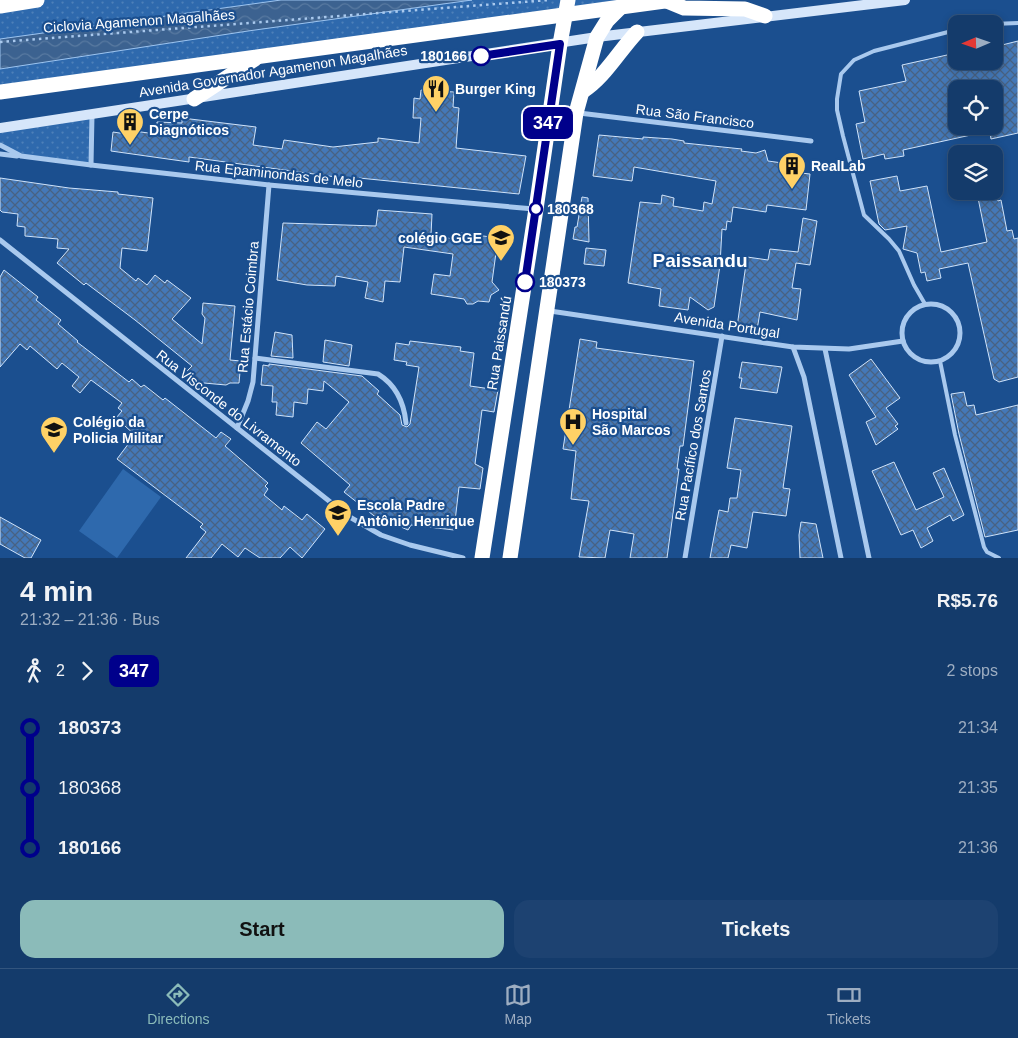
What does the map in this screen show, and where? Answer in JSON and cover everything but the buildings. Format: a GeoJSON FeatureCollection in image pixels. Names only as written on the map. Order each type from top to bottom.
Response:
{"type":"FeatureCollection","features":[{"type":"Feature","properties":{"kind":"highway"},"geometry":{"type":"LineString","coordinates":[[0,6],[37,0]]}},
{"type":"Feature","properties":{"kind":"highway","name":"Avenida Governador Agamenon Magalhães"},"geometry":{"type":"LineString","coordinates":[[0,92],[512,23],[566,5],[602,4],[620,7],[672,0]]}},
{"type":"Feature","properties":{"kind":"highway"},"geometry":{"type":"LineString","coordinates":[[667,1],[684,8],[745,9],[765,16]]}},
{"type":"Feature","properties":{"kind":"highway","name":"Rua Paissandú"},"geometry":{"type":"LineString","coordinates":[[482,558],[566,5]]}},
{"type":"Feature","properties":{"kind":"highway"},"geometry":{"type":"LineString","coordinates":[[510,558],[576,113],[597,37],[620,7]]}},
{"type":"Feature","properties":{"kind":"highway"},"geometry":{"type":"LineString","coordinates":[[583,91],[592,85],[623,46],[637,32]]}},
{"type":"Feature","properties":{"kind":"highway"},"geometry":{"type":"LineString","coordinates":[[194,99],[257,57]]}},
{"type":"Feature","properties":{"kind":"main road","name":"Avenida Governador Agamenon Magalhães"},"geometry":{"type":"LineString","coordinates":[[0,128],[597,37],[905,0]]}},
{"type":"Feature","properties":{"kind":"street","name":"Rua São Francisco"},"geometry":{"type":"LineString","coordinates":[[576,113],[811,141]]}},
{"type":"Feature","properties":{"kind":"street"},"geometry":{"type":"LineString","coordinates":[[91,165],[92,114]]}},
{"type":"Feature","properties":{"kind":"street","name":"Rua Epaminondas de Melo"},"geometry":{"type":"LineString","coordinates":[[0,145],[21,156]]}},
{"type":"Feature","properties":{"kind":"street","name":"Rua Epaminondas de Melo"},"geometry":{"type":"LineString","coordinates":[[0,154],[269,185],[536,209]]}},
{"type":"Feature","properties":{"kind":"street","name":"Rua Estácio Coimbra"},"geometry":{"type":"LineString","coordinates":[[236,428],[253,382],[269,185]]}},
{"type":"Feature","properties":{"kind":"street","name":"Rua Visconde do Livramento"},"geometry":{"type":"LineString","coordinates":[[0,240],[348,516],[381,536],[463,558]]}},
{"type":"Feature","properties":{"kind":"street"},"geometry":{"type":"LineString","coordinates":[[935,303],[944,306],[952,312],[958,321],[960,340],[956,349],[940,361],[920,360],[912,355],[903,341],[902,330],[907,316],[915,308],[925,304],[935,303]]}},
{"type":"Feature","properties":{"kind":"street","name":"Avenida Portugal"},"geometry":{"type":"LineString","coordinates":[[548,310],[793,347],[857,349],[903,341]]}},
{"type":"Feature","properties":{"kind":"street","name":"Rua Pacífico dos Santos"},"geometry":{"type":"LineString","coordinates":[[685,558],[722,336]]}},
{"type":"Feature","properties":{"kind":"street"},"geometry":{"type":"LineString","coordinates":[[793,347],[804,377],[841,558]]}},
{"type":"Feature","properties":{"kind":"street"},"geometry":{"type":"LineString","coordinates":[[825,349],[868,558]]}},
{"type":"Feature","properties":{"kind":"street"},"geometry":{"type":"LineString","coordinates":[[255,358],[378,374],[398,394],[405,408],[406,423]]}},
{"type":"Feature","properties":{"kind":"lane"},"geometry":{"type":"LineString","coordinates":[[1003,24],[1018,23]]}},
{"type":"Feature","properties":{"kind":"lane"},"geometry":{"type":"LineString","coordinates":[[925,304],[914,285],[899,251],[864,215],[843,136],[837,110],[837,99],[842,74],[854,60],[874,51],[948,32]]}},
{"type":"Feature","properties":{"kind":"lane"},"geometry":{"type":"LineString","coordinates":[[940,361],[955,436],[984,547],[987,552],[999,558]]}},
{"type":"Feature","properties":{"kind":"path","name":"Ciclovia Agamenon Magalhães"},"geometry":{"type":"LineString","coordinates":[[0,42],[549,0]]}},
{"type":"Feature","properties":{"kind":"shaded area"},"geometry":{"type":"Polygon","coordinates":[[[37,0],[672,0],[0,92],[0,6],[37,0]]]}},
{"type":"Feature","properties":{"kind":"shaded area"},"geometry":{"type":"Polygon","coordinates":[[[92,115],[91,165],[21,156],[0,145],[0,128],[92,115]]]}},
{"type":"Feature","properties":{"kind":"shaded area"},"geometry":{"type":"Polygon","coordinates":[[[123,469],[161,497],[117,558],[79,531],[123,469]]]}},
{"type":"Feature","properties":{"kind":"water"},"geometry":{"type":"Polygon","coordinates":[[[281,0],[472,0],[248,31],[0,69],[0,39],[281,0]]]}},
{"type":"Feature","properties":{"kind":"bus line","name":"347"},"geometry":{"type":"LineString","coordinates":[[481,56],[560,44],[525,282]]}},
{"type":"Feature","properties":{"kind":"place","name":"180166"},"geometry":{"type":"Point","coordinates":[481,56]}},
{"type":"Feature","properties":{"kind":"place","name":"Burger King"},"geometry":{"type":"Point","coordinates":[436,113]}},
{"type":"Feature","properties":{"kind":"place","name":"Cerpe Diagnóticos"},"geometry":{"type":"Point","coordinates":[130,146]}},
{"type":"Feature","properties":{"kind":"place","name":"RealLab"},"geometry":{"type":"Point","coordinates":[792,190]}},
{"type":"Feature","properties":{"kind":"place","name":"180368"},"geometry":{"type":"Point","coordinates":[536,209]}},
{"type":"Feature","properties":{"kind":"place","name":"colégio GGE"},"geometry":{"type":"Point","coordinates":[501,262]}},
{"type":"Feature","properties":{"kind":"place","name":"180373"},"geometry":{"type":"Point","coordinates":[525,282]}},
{"type":"Feature","properties":{"kind":"place","name":"Hospital São Marcos"},"geometry":{"type":"Point","coordinates":[573,446]}},
{"type":"Feature","properties":{"kind":"place","name":"Colégio da Policia Militar"},"geometry":{"type":"Point","coordinates":[54,454]}},
{"type":"Feature","properties":{"kind":"place","name":"Escola Padre Antônio Henrique"},"geometry":{"type":"Point","coordinates":[338,537]}},
{"type":"Feature","properties":{"kind":"district","name":"Paissandu"},"geometry":{"type":"Point","coordinates":[700,260]}}]}
